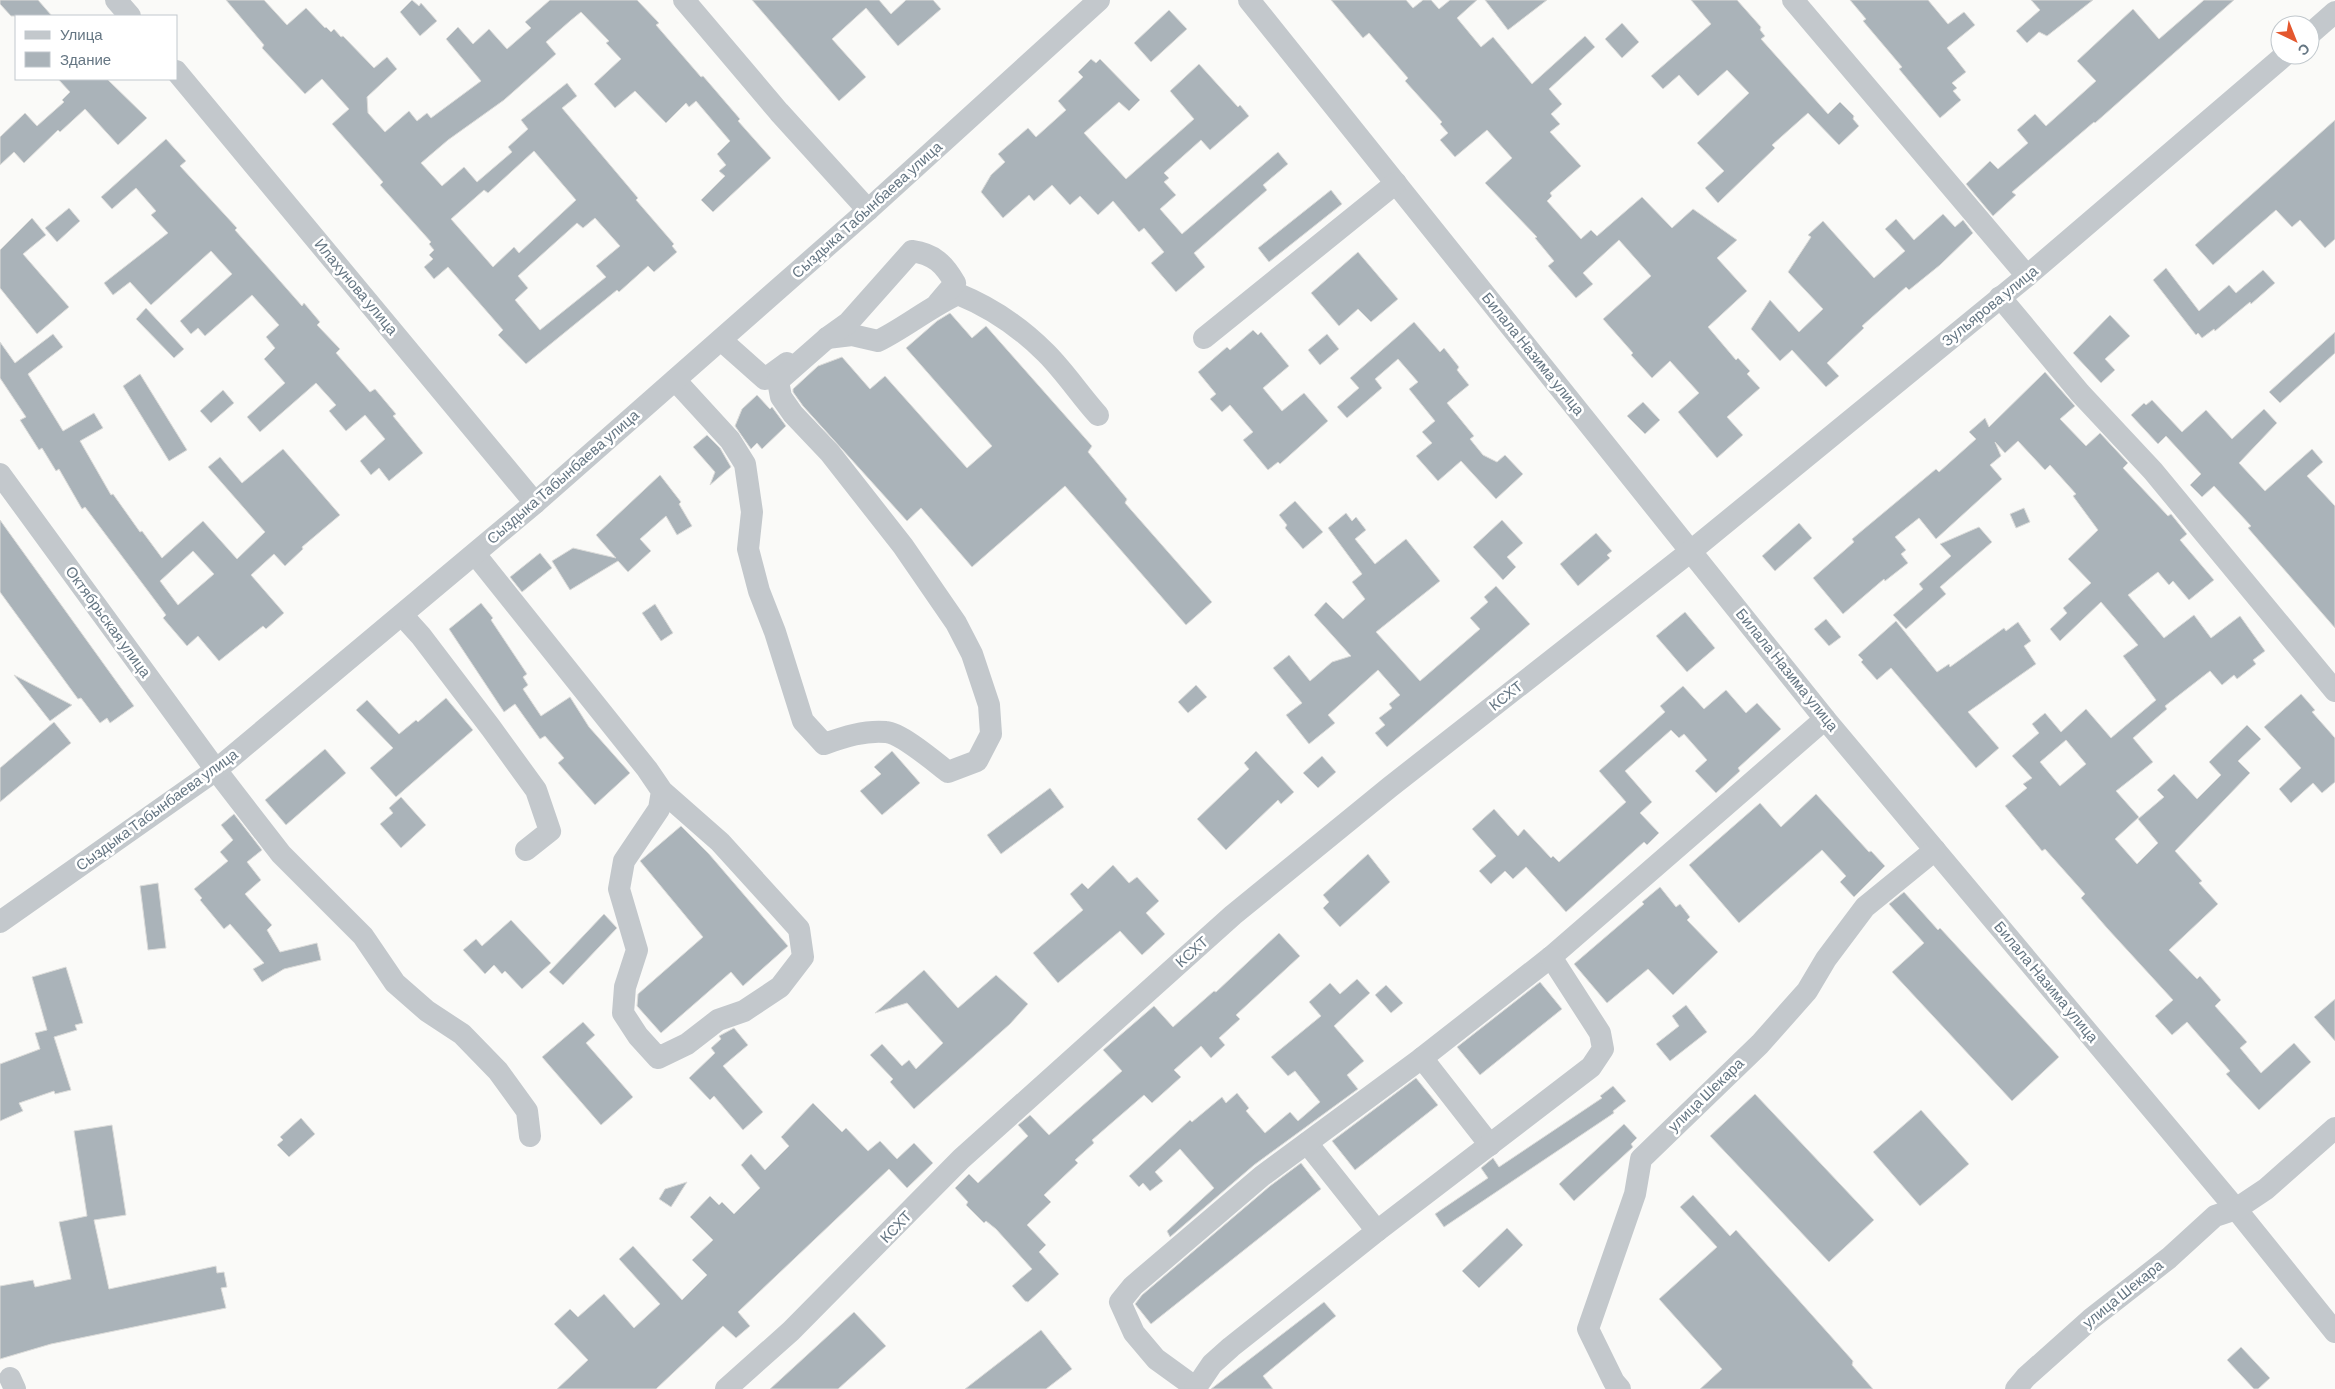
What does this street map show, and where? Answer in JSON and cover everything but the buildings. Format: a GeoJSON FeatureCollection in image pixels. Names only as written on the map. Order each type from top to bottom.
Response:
{"type":"FeatureCollection","features":[{"type":"Feature","properties":{"kind":"street"},"geometry":{"type":"LineString","coordinates":[[116,0],[129,15]]}},
{"type":"Feature","properties":{"kind":"street"},"geometry":{"type":"LineString","coordinates":[[684,0],[868,210]]}},
{"type":"Feature","properties":{"kind":"street","name":"Сыздыка Табынбаева улица"},"geometry":{"type":"LineString","coordinates":[[0,922],[216,770],[475,554],[868,210],[1099,0]]}},
{"type":"Feature","properties":{"kind":"street","name":"Билала Назима улица"},"geometry":{"type":"LineString","coordinates":[[1248,0],[1396,182],[1825,719],[2236,1209],[2335,1332]]}},
{"type":"Feature","properties":{"kind":"street"},"geometry":{"type":"LineString","coordinates":[[1794,0],[2027,276]]}},
{"type":"Feature","properties":{"kind":"street"},"geometry":{"type":"LineString","coordinates":[[2320,25],[2335,11],[2328,0]]}},
{"type":"Feature","properties":{"kind":"street","name":"Зульярова улица"},"geometry":{"type":"LineString","coordinates":[[1691,551],[2027,276],[2273,65]]}},
{"type":"Feature","properties":{"kind":"street","name":"Илахунова улица"},"geometry":{"type":"LineString","coordinates":[[178,73],[535,503]]}},
{"type":"Feature","properties":{"kind":"street"},"geometry":{"type":"LineString","coordinates":[[1204,338],[1353,220],[1396,182]]}},
{"type":"Feature","properties":{"kind":"street"},"geometry":{"type":"LineString","coordinates":[[721,340],[765,379],[848,323],[912,252],[921,253],[945,266],[955,283],[938,303]]}},
{"type":"Feature","properties":{"kind":"street"},"geometry":{"type":"LineString","coordinates":[[675,380],[730,440],[744,464],[752,512],[748,550],[759,591],[775,632],[803,721],[824,744],[857,733],[888,732],[918,749],[948,772],[977,761],[991,734],[989,705],[972,654],[956,623],[903,546],[830,453],[793,414],[780,396],[778,381],[827,338],[852,335],[878,341],[905,327],[938,303],[958,294],[980,302],[1010,323],[1047,354],[1098,415]]}},
{"type":"Feature","properties":{"kind":"street"},"geometry":{"type":"LineString","coordinates":[[2000,297],[2080,393],[2153,471],[2335,691]]}},
{"type":"Feature","properties":{"kind":"street","name":"Октябрьская улица"},"geometry":{"type":"LineString","coordinates":[[0,474],[216,770],[280,854],[363,936],[395,984],[427,1011],[462,1034],[498,1071],[527,1112],[530,1136]]}},
{"type":"Feature","properties":{"kind":"street","name":"КСХТ"},"geometry":{"type":"LineString","coordinates":[[726,1389],[791,1331],[962,1159],[1233,915],[1390,787],[1691,551]]}},
{"type":"Feature","properties":{"kind":"street"},"geometry":{"type":"LineString","coordinates":[[475,554],[647,769],[662,791],[720,842],[799,929],[803,957],[780,988],[744,1010],[718,1020],[687,1044],[658,1058],[638,1036],[623,1013],[625,987],[637,950],[619,889],[624,860],[659,809],[662,791]]}},
{"type":"Feature","properties":{"kind":"street"},"geometry":{"type":"LineString","coordinates":[[402,615],[421,636],[492,728],[536,790],[550,832],[526,850]]}},
{"type":"Feature","properties":{"kind":"street"},"geometry":{"type":"LineString","coordinates":[[1551,957],[1600,1033],[1604,1049],[1591,1067],[1377,1231],[1231,1347],[1212,1364],[1196,1389],[1156,1359],[1134,1333],[1120,1302],[1133,1286],[1262,1176],[1422,1058],[1551,957],[1825,719]]}},
{"type":"Feature","properties":{"kind":"street","name":"улица Шекара"},"geometry":{"type":"LineString","coordinates":[[1620,1389],[1614,1382],[1588,1329],[1635,1194],[1640,1158],[1760,1044],[1807,991],[1826,958],[1865,907],[1935,850]]}},
{"type":"Feature","properties":{"kind":"street"},"geometry":{"type":"LineString","coordinates":[[1422,1058],[1490,1144]]}},
{"type":"Feature","properties":{"kind":"street","name":"улица Шекара"},"geometry":{"type":"LineString","coordinates":[[2016,1389],[2091,1319],[2169,1258],[2216,1216],[2236,1209],[2266,1189],[2335,1128]]}},
{"type":"Feature","properties":{"kind":"street"},"geometry":{"type":"LineString","coordinates":[[1307,1143],[1377,1231]]}},
{"type":"Feature","properties":{"kind":"street"},"geometry":{"type":"LineString","coordinates":[[2032,1389],[2046,1359]]}}]}
